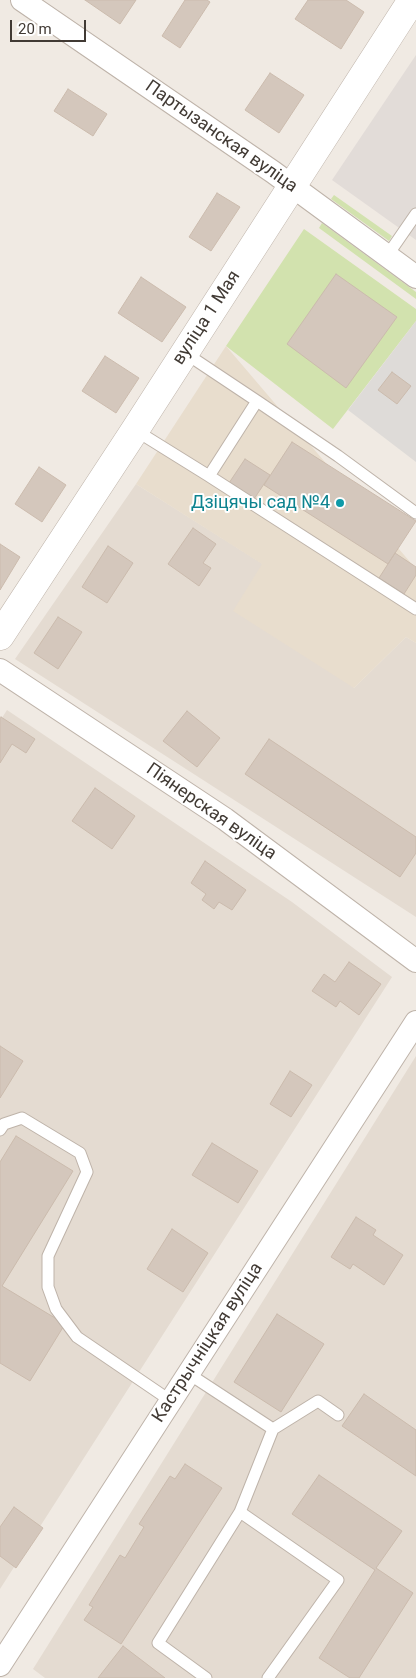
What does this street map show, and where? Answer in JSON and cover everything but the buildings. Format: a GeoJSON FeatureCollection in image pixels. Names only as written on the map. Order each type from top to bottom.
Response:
{"type":"FeatureCollection","features":[{"type":"Feature","properties":{"kind":"street","name":"Партызанская вуліца"},"geometry":{"type":"LineString","coordinates":[[22,0],[292,185],[416,277]]}},
{"type":"Feature","properties":{"kind":"street","name":"вуліца 1 Мая"},"geometry":{"type":"LineString","coordinates":[[0,636],[412,0]]}},
{"type":"Feature","properties":{"kind":"street","name":"Піянерская вуліца"},"geometry":{"type":"LineString","coordinates":[[0,670],[225,819],[416,961]]}},
{"type":"Feature","properties":{"kind":"street","name":"Кастрычніцкая вуліца"},"geometry":{"type":"LineString","coordinates":[[0,1665],[416,1022]]}},
{"type":"Feature","properties":{"kind":"lane"},"geometry":{"type":"LineString","coordinates":[[387,256],[416,214]]}},
{"type":"Feature","properties":{"kind":"lane"},"geometry":{"type":"LineString","coordinates":[[185,353],[338,456],[416,513]]}},
{"type":"Feature","properties":{"kind":"lane"},"geometry":{"type":"LineString","coordinates":[[210,476],[257,401]]}},
{"type":"Feature","properties":{"kind":"lane"},"geometry":{"type":"LineString","coordinates":[[135,430],[416,609]]}},
{"type":"Feature","properties":{"kind":"lane"},"geometry":{"type":"LineString","coordinates":[[0,1130],[4,1124],[22,1118],[80,1153],[86,1172],[48,1256],[48,1287],[56,1309],[77,1337],[171,1401]]}},
{"type":"Feature","properties":{"kind":"lane"},"geometry":{"type":"LineString","coordinates":[[189,1374],[273,1429]]}},
{"type":"Feature","properties":{"kind":"lane"},"geometry":{"type":"LineString","coordinates":[[206,1678],[158,1643],[240,1512],[273,1429],[318,1402],[338,1415]]}},
{"type":"Feature","properties":{"kind":"lane"},"geometry":{"type":"LineString","coordinates":[[240,1512],[338,1580],[268,1678]]}},
{"type":"Feature","properties":{"kind":"shaded area"},"geometry":{"type":"Polygon","coordinates":[[[416,55],[416,240],[332,180],[416,55]]]}},
{"type":"Feature","properties":{"kind":"shaded area"},"geometry":{"type":"Polygon","coordinates":[[[416,321],[416,462],[348,410],[416,321]]]}},
{"type":"Feature","properties":{"kind":"shaded area"},"geometry":{"type":"Polygon","coordinates":[[[226,346],[416,569],[416,643],[406,637],[354,688],[233,611],[262,564],[136,484],[226,346]]]}},
{"type":"Feature","properties":{"kind":"shaded area"},"geometry":{"type":"Polygon","coordinates":[[[136,484],[263,564],[354,688],[406,637],[416,643],[416,917],[15,659],[136,484]]]}},
{"type":"Feature","properties":{"kind":"shaded area"},"geometry":{"type":"Polygon","coordinates":[[[7,710],[292,902],[392,977],[0,1589],[0,721],[7,710]]]}},
{"type":"Feature","properties":{"kind":"shaded area"},"geometry":{"type":"Polygon","coordinates":[[[416,1056],[416,1678],[45,1678],[33,1669],[416,1056]]]}},
{"type":"Feature","properties":{"kind":"green space"},"geometry":{"type":"Polygon","coordinates":[[[334,195],[392,236],[389,241],[331,199],[334,195]]]}},
{"type":"Feature","properties":{"kind":"green space"},"geometry":{"type":"Polygon","coordinates":[[[322,223],[416,292],[416,299],[319,228],[322,223]]]}},
{"type":"Feature","properties":{"kind":"green space"},"geometry":{"type":"Polygon","coordinates":[[[304,229],[416,309],[416,321],[333,429],[226,346],[304,229]]]}},
{"type":"Feature","properties":{"kind":"place","name":"Дзіцячы сад №4"},"geometry":{"type":"Point","coordinates":[340,503]}}]}
